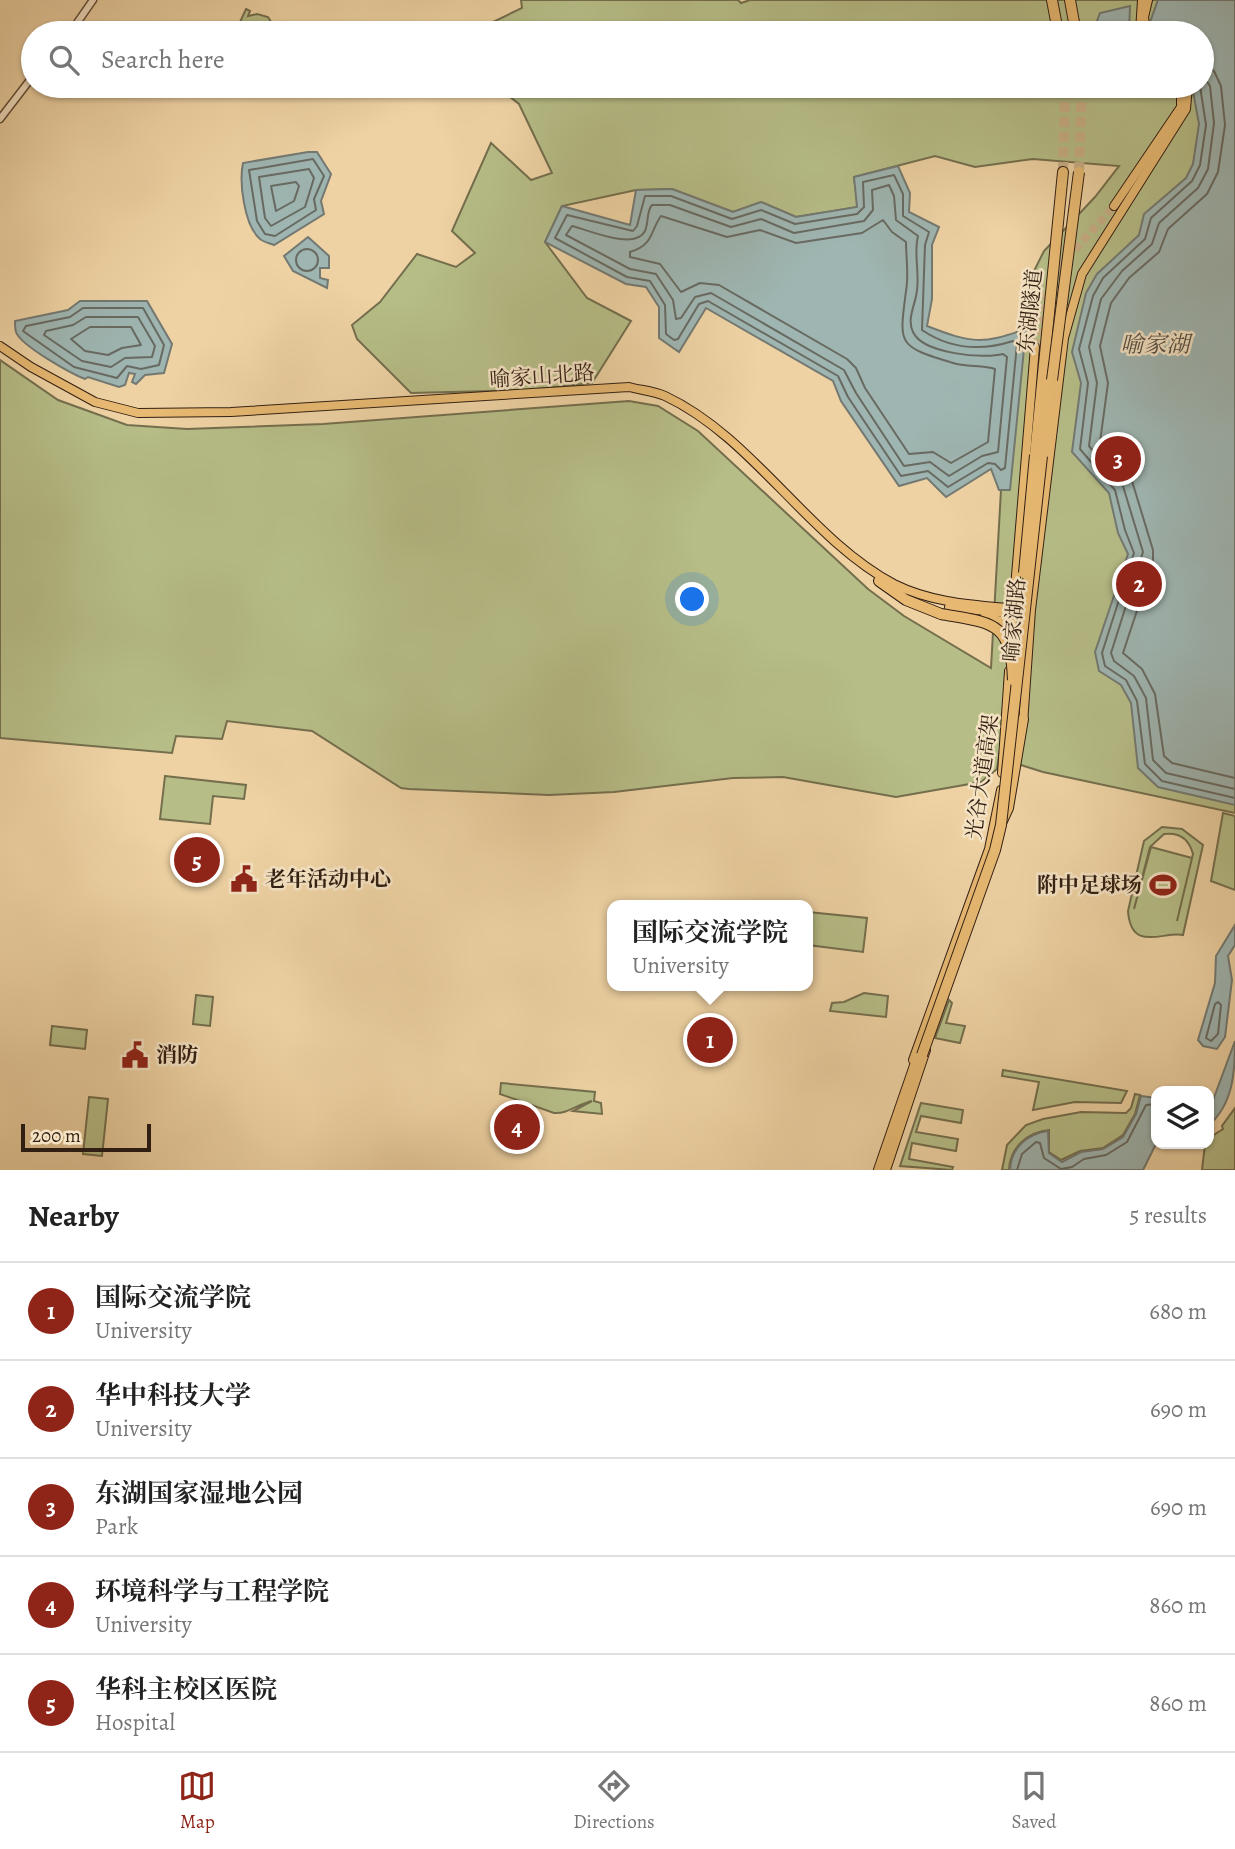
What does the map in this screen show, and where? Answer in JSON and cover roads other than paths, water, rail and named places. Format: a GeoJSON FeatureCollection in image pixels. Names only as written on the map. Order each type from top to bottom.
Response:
{"type":"FeatureCollection","features":[{"type":"Feature","properties":{"kind":"highway"},"geometry":{"type":"LineString","coordinates":[[1052,0],[1056,21]]}},
{"type":"Feature","properties":{"kind":"highway"},"geometry":{"type":"LineString","coordinates":[[1070,0],[1074,21]]}},
{"type":"Feature","properties":{"kind":"highway","name":"东湖隧道"},"geometry":{"type":"LineString","coordinates":[[1042,456],[1037,433],[1063,172]]}},
{"type":"Feature","properties":{"kind":"highway","name":"东湖隧道"},"geometry":{"type":"LineString","coordinates":[[1042,456],[1079,172]]}},
{"type":"Feature","properties":{"kind":"highway","name":"光谷大道高架"},"geometry":{"type":"LineString","coordinates":[[881,1170],[992,849],[1006,774],[1013,689],[1042,456]]}},
{"type":"Feature","properties":{"kind":"highway","name":"光谷大道高架"},"geometry":{"type":"LineString","coordinates":[[881,1170],[995,850],[1001,825],[1042,456]]}},
{"type":"Feature","properties":{"kind":"highway"},"geometry":{"type":"LineString","coordinates":[[879,580],[906,600],[941,614],[980,620],[1001,630],[1012,653],[1013,689]]}},
{"type":"Feature","properties":{"kind":"highway"},"geometry":{"type":"LineString","coordinates":[[1001,825],[1008,808],[1023,719]]}},
{"type":"Feature","properties":{"kind":"main road"},"geometry":{"type":"LineString","coordinates":[[1141,21],[1142,0]]}},
{"type":"Feature","properties":{"kind":"main road"},"geometry":{"type":"LineString","coordinates":[[1144,21],[1148,0]]}},
{"type":"Feature","properties":{"kind":"main road"},"geometry":{"type":"LineString","coordinates":[[1114,206],[1181,107],[1181,98]]}},
{"type":"Feature","properties":{"kind":"main road","name":"喻家湖路"},"geometry":{"type":"LineString","coordinates":[[925,1040],[999,850],[1016,782],[1042,456],[1064,338],[1082,274],[1186,109],[1187,98]]}},
{"type":"Feature","properties":{"kind":"main road","name":"喻家湖路"},"geometry":{"type":"LineString","coordinates":[[881,1170],[995,824],[1002,782],[1013,583],[1035,347]]}},
{"type":"Feature","properties":{"kind":"main road","name":"喻家山北路"},"geometry":{"type":"LineString","coordinates":[[0,348],[29,371],[94,405],[138,416],[179,419],[628,391],[661,399],[699,420],[855,563],[879,580],[914,598],[957,606],[1031,613]]}},
{"type":"Feature","properties":{"kind":"main road","name":"喻家山北路"},"geometry":{"type":"LineString","coordinates":[[0,348],[95,401],[138,413],[218,413],[629,387],[662,395],[701,417],[861,562],[906,589],[957,606]]}},
{"type":"Feature","properties":{"kind":"main road"},"geometry":{"type":"LineString","coordinates":[[1024,462],[1037,433]]}},
{"type":"Feature","properties":{"kind":"main road"},"geometry":{"type":"LineString","coordinates":[[957,606],[1000,601],[1009,596],[1013,583]]}},
{"type":"Feature","properties":{"kind":"main road"},"geometry":{"type":"LineString","coordinates":[[957,606],[1000,621],[1009,631],[1010,640]]}},
{"type":"Feature","properties":{"kind":"street"},"geometry":{"type":"LineString","coordinates":[[78,21],[93,0]]}},
{"type":"Feature","properties":{"kind":"street"},"geometry":{"type":"LineString","coordinates":[[0,119],[21,92]]}},
{"type":"Feature","properties":{"kind":"water","name":"喻家湖"},"geometry":{"type":"Polygon","coordinates":[[[1158,0],[1235,0],[1235,805],[1158,787],[1138,768],[1131,703],[1121,685],[1099,671],[1095,652],[1128,554],[1118,533],[1109,493],[1072,452],[1081,383],[1072,352],[1086,293],[1097,274],[1139,235],[1144,214],[1186,178],[1193,164],[1199,124],[1194,98],[1214,98],[1214,21],[1150,21],[1158,0]]]}},
{"type":"Feature","properties":{"kind":"water"},"geometry":{"type":"Polygon","coordinates":[[[1130,6],[1129,21],[1097,21],[1100,13],[1130,6]]]}},
{"type":"Feature","properties":{"kind":"water"},"geometry":{"type":"Polygon","coordinates":[[[317,152],[331,174],[321,201],[324,214],[274,245],[262,240],[254,232],[246,213],[242,191],[243,163],[317,152]]]}},
{"type":"Feature","properties":{"kind":"water"},"geometry":{"type":"Polygon","coordinates":[[[898,166],[910,193],[909,212],[939,227],[932,245],[932,299],[927,326],[976,340],[998,338],[1026,329],[1010,490],[999,490],[991,469],[946,497],[927,478],[899,486],[841,401],[833,381],[706,308],[679,352],[659,338],[659,307],[646,287],[626,284],[545,242],[562,206],[630,225],[636,190],[672,189],[733,212],[761,202],[796,217],[857,207],[854,177],[898,166]]]}},
{"type":"Feature","properties":{"kind":"water"},"geometry":{"type":"Polygon","coordinates":[[[308,237],[329,256],[329,268],[320,268],[320,278],[328,280],[327,288],[293,271],[284,256],[308,237]]]}},
{"type":"Feature","properties":{"kind":"water"},"geometry":{"type":"Polygon","coordinates":[[[80,301],[147,301],[172,344],[164,373],[145,375],[136,384],[132,382],[135,374],[129,373],[125,385],[119,387],[88,377],[85,379],[37,352],[16,332],[15,321],[68,310],[80,301]]]}},
{"type":"Feature","properties":{"kind":"water"},"geometry":{"type":"Polygon","coordinates":[[[1235,925],[1235,945],[1228,956],[1232,980],[1225,1037],[1217,1049],[1203,1046],[1198,1040],[1215,983],[1216,956],[1235,925]]]}},
{"type":"Feature","properties":{"kind":"water"},"geometry":{"type":"Polygon","coordinates":[[[1235,1041],[1231,1086],[1224,1107],[1214,1119],[1214,1098],[1235,1041]]]}},
{"type":"Feature","properties":{"kind":"water"},"geometry":{"type":"Polygon","coordinates":[[[1141,1096],[1151,1097],[1151,1149],[1154,1149],[1143,1170],[1010,1170],[1013,1155],[1021,1143],[1033,1135],[1048,1131],[1049,1153],[1062,1162],[1081,1152],[1103,1149],[1123,1137],[1136,1114],[1141,1096]]]}},
{"type":"Feature","properties":{"kind":"tunnel"},"geometry":{"type":"LineString","coordinates":[[1063,172],[1065,98]]}},
{"type":"Feature","properties":{"kind":"tunnel"},"geometry":{"type":"LineString","coordinates":[[1079,172],[1082,98]]}},
{"type":"Feature","properties":{"kind":"tunnel"},"geometry":{"type":"LineString","coordinates":[[1035,347],[1039,315],[1054,273],[1114,206]]}},
{"type":"Feature","properties":{"kind":"place","name":"东湖国家湿地公园"},"geometry":{"type":"Point","coordinates":[1118,459]}},
{"type":"Feature","properties":{"kind":"place","name":"华中科技大学"},"geometry":{"type":"Point","coordinates":[1139,584]}},
{"type":"Feature","properties":{"kind":"place","name":"华科主校区医院"},"geometry":{"type":"Point","coordinates":[197,860]}},
{"type":"Feature","properties":{"kind":"place","name":"老年活动中心"},"geometry":{"type":"Point","coordinates":[244,879]}},
{"type":"Feature","properties":{"kind":"place","name":"附中足球场"},"geometry":{"type":"Point","coordinates":[1163,885]}},
{"type":"Feature","properties":{"kind":"place","name":"国际交流学院"},"geometry":{"type":"Point","coordinates":[710,1040]}},
{"type":"Feature","properties":{"kind":"place","name":"消防"},"geometry":{"type":"Point","coordinates":[135,1055]}},
{"type":"Feature","properties":{"kind":"place","name":"环境科学与工程学院"},"geometry":{"type":"Point","coordinates":[517,1127]}}]}
